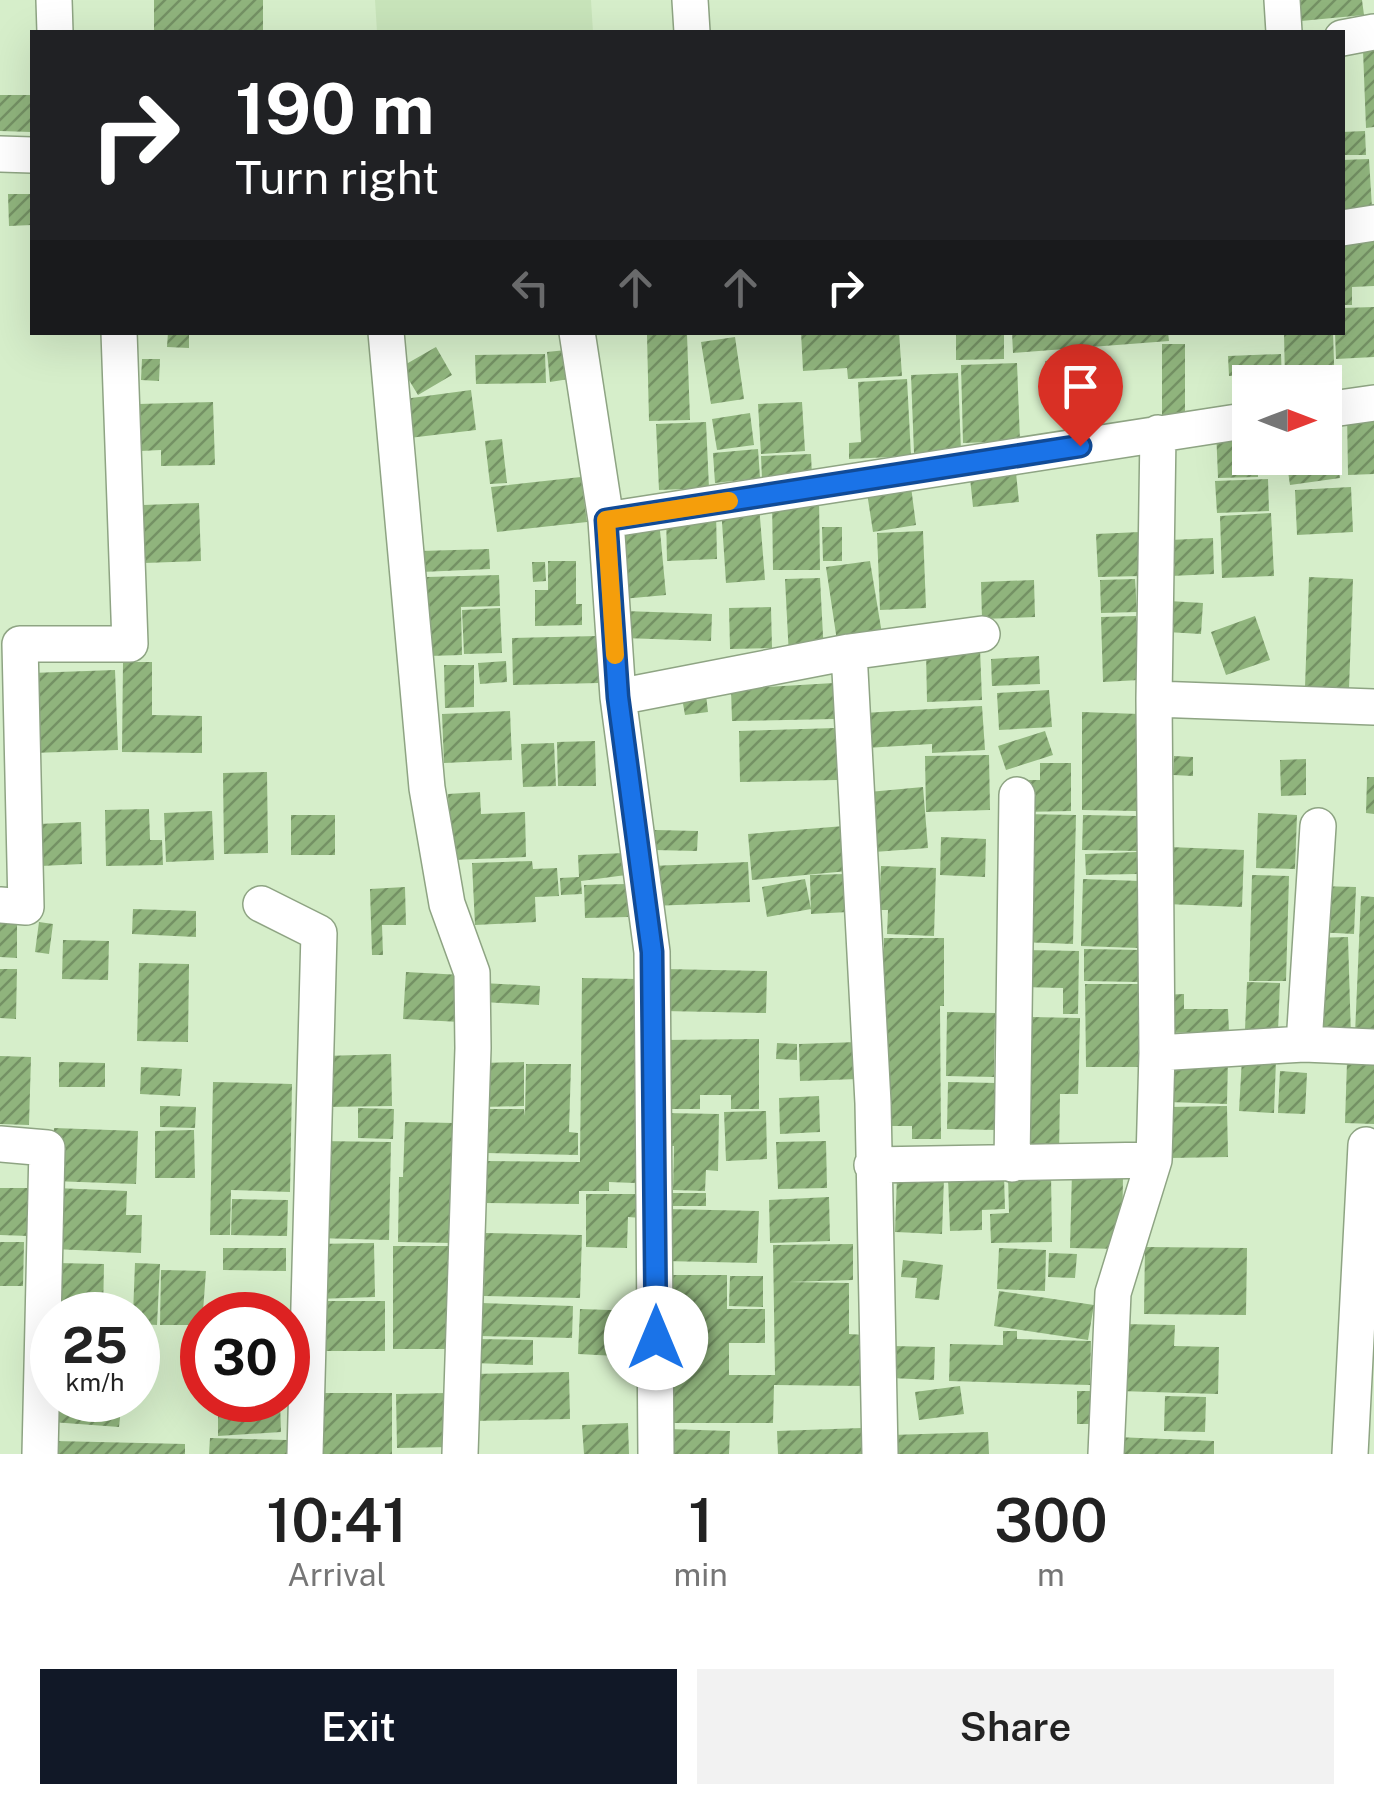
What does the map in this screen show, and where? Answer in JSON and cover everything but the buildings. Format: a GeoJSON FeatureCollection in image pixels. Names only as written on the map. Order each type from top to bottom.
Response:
{"type":"FeatureCollection","features":[{"type":"Feature","properties":{"kind":"street"},"geometry":{"type":"LineString","coordinates":[[54,0],[55,30]]}},
{"type":"Feature","properties":{"kind":"street"},"geometry":{"type":"LineString","coordinates":[[690,0],[692,30]]}},
{"type":"Feature","properties":{"kind":"street"},"geometry":{"type":"LineString","coordinates":[[1282,0],[1284,30]]}},
{"type":"Feature","properties":{"kind":"street"},"geometry":{"type":"LineString","coordinates":[[1345,37],[1374,32]]}},
{"type":"Feature","properties":{"kind":"street"},"geometry":{"type":"LineString","coordinates":[[0,154],[30,155]]}},
{"type":"Feature","properties":{"kind":"street"},"geometry":{"type":"LineString","coordinates":[[1345,228],[1374,223]]}},
{"type":"Feature","properties":{"kind":"street"},"geometry":{"type":"LineString","coordinates":[[0,905],[26,907],[20,644],[130,644],[118,335]]}},
{"type":"Feature","properties":{"kind":"street"},"geometry":{"type":"LineString","coordinates":[[386,335],[428,788],[447,904],[472,973],[460,1454]]}},
{"type":"Feature","properties":{"kind":"street"},"geometry":{"type":"LineString","coordinates":[[583,335],[606,520],[618,697],[652,952],[656,1454]]}},
{"type":"Feature","properties":{"kind":"street"},"geometry":{"type":"LineString","coordinates":[[1342,408],[1374,403]]}},
{"type":"Feature","properties":{"kind":"street"},"geometry":{"type":"LineString","coordinates":[[606,520],[1232,423]]}},
{"type":"Feature","properties":{"kind":"street"},"geometry":{"type":"LineString","coordinates":[[1106,1454],[1113,1293],[1154,1160],[1158,1053],[1154,699],[1158,433]]}},
{"type":"Feature","properties":{"kind":"street"},"geometry":{"type":"LineString","coordinates":[[618,697],[849,652],[982,634]]}},
{"type":"Feature","properties":{"kind":"street"},"geometry":{"type":"LineString","coordinates":[[849,652],[873,1103],[880,1454]]}},
{"type":"Feature","properties":{"kind":"street"},"geometry":{"type":"LineString","coordinates":[[1154,699],[1374,707]]}},
{"type":"Feature","properties":{"kind":"street"},"geometry":{"type":"LineString","coordinates":[[1012,1164],[1016,795]]}},
{"type":"Feature","properties":{"kind":"street"},"geometry":{"type":"LineString","coordinates":[[1304,1044],[1318,826]]}},
{"type":"Feature","properties":{"kind":"street"},"geometry":{"type":"LineString","coordinates":[[261,904],[319,932],[305,1454]]}},
{"type":"Feature","properties":{"kind":"street"},"geometry":{"type":"LineString","coordinates":[[1158,1053],[1304,1044],[1374,1047]]}},
{"type":"Feature","properties":{"kind":"street"},"geometry":{"type":"LineString","coordinates":[[0,1144],[47,1148],[40,1454]]}},
{"type":"Feature","properties":{"kind":"street"},"geometry":{"type":"LineString","coordinates":[[1350,1454],[1368,1219],[1366,1145]]}},
{"type":"Feature","properties":{"kind":"street"},"geometry":{"type":"LineString","coordinates":[[872,1165],[1154,1160]]}},
{"type":"Feature","properties":{"kind":"shaded area"},"geometry":{"type":"Polygon","coordinates":[[[375,0],[591,0],[593,30],[377,30],[375,0]]]}},
{"type":"Feature","properties":{"kind":"slow traffic"},"geometry":{"type":"LineString","coordinates":[[615,655],[606,520],[729,501]]}},
{"type":"Feature","properties":{"kind":"route"},"geometry":{"type":"LineString","coordinates":[[656,1338],[652,952],[618,697],[606,520],[1080,446]]}}]}
